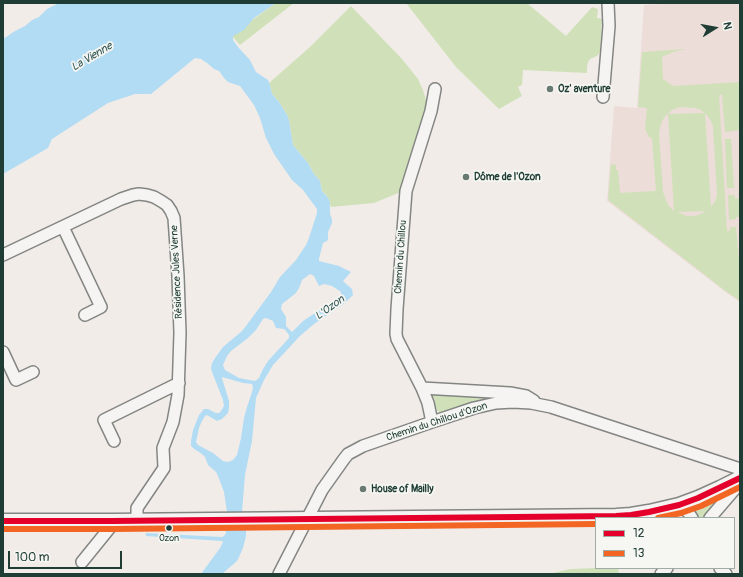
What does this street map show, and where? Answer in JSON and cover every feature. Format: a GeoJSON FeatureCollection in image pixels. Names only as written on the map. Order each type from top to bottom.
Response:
{"type":"FeatureCollection","features":[{"type":"Feature","properties":{"kind":"main road"},"geometry":{"type":"LineString","coordinates":[[3,521],[616,516],[649,512],[679,505],[698,498],[740,478]]}},
{"type":"Feature","properties":{"kind":"street"},"geometry":{"type":"LineString","coordinates":[[603,97],[609,26],[608,3]]}},
{"type":"Feature","properties":{"kind":"street","name":"Chemin du Chillou"},"geometry":{"type":"LineString","coordinates":[[432,422],[428,403],[422,388],[397,339],[396,334],[406,192],[431,111],[435,89]]}},
{"type":"Feature","properties":{"kind":"street","name":"Résidence Jules Verne"},"geometry":{"type":"LineString","coordinates":[[3,255],[121,199],[133,195],[139,194],[154,196],[171,211],[174,218],[178,276],[180,333],[178,395],[173,422],[163,448],[164,468],[137,508],[137,521]]}},
{"type":"Feature","properties":{"kind":"street"},"geometry":{"type":"LineString","coordinates":[[63,227],[101,307],[85,315]]}},
{"type":"Feature","properties":{"kind":"street"},"geometry":{"type":"LineString","coordinates":[[3,352],[16,380],[33,372]]}},
{"type":"Feature","properties":{"kind":"street"},"geometry":{"type":"LineString","coordinates":[[114,441],[104,420],[179,383]]}},
{"type":"Feature","properties":{"kind":"street"},"geometry":{"type":"LineString","coordinates":[[422,388],[510,393],[526,396],[542,406]]}},
{"type":"Feature","properties":{"kind":"street","name":"Chemin du Chillou d'Ozon"},"geometry":{"type":"LineString","coordinates":[[279,574],[322,490],[348,454],[363,446],[474,408],[496,403],[525,403],[551,408],[740,469]]}},
{"type":"Feature","properties":{"kind":"street"},"geometry":{"type":"LineString","coordinates":[[711,517],[740,483]]}},
{"type":"Feature","properties":{"kind":"street"},"geometry":{"type":"LineString","coordinates":[[679,505],[688,512],[691,517]]}},
{"type":"Feature","properties":{"kind":"street"},"geometry":{"type":"LineString","coordinates":[[82,562],[112,525],[112,521]]}},
{"type":"Feature","properties":{"kind":"shaded area"},"geometry":{"type":"Polygon","coordinates":[[[681,3],[740,3],[740,302],[607,201],[614,106],[637,108],[644,5],[681,3]]]}},
{"type":"Feature","properties":{"kind":"green space"},"geometry":{"type":"Polygon","coordinates":[[[276,3],[294,3],[240,45],[231,35],[276,3]]]}},
{"type":"Feature","properties":{"kind":"green space"},"geometry":{"type":"Polygon","coordinates":[[[406,3],[527,3],[566,36],[592,7],[598,9],[597,18],[602,19],[600,52],[588,62],[587,73],[523,70],[522,85],[518,87],[522,96],[499,109],[456,67],[406,3]]]}},
{"type":"Feature","properties":{"kind":"green space"},"geometry":{"type":"Polygon","coordinates":[[[351,6],[402,59],[418,79],[427,103],[426,115],[403,191],[374,203],[331,207],[326,195],[322,191],[320,181],[308,163],[293,145],[289,120],[279,102],[272,94],[269,83],[311,46],[351,6]]]}},
{"type":"Feature","properties":{"kind":"green space"},"geometry":{"type":"Polygon","coordinates":[[[686,49],[673,52],[662,57],[663,79],[673,86],[740,82],[740,130],[725,132],[722,95],[719,95],[727,231],[730,231],[730,227],[736,227],[740,260],[740,301],[608,200],[611,164],[616,165],[616,170],[618,170],[620,193],[656,191],[652,138],[649,137],[645,129],[647,108],[638,107],[642,52],[686,49]],[[680,107],[672,110],[668,114],[704,113],[695,108],[680,107]],[[705,113],[711,207],[716,200],[717,193],[713,127],[711,121],[705,113]],[[668,114],[662,121],[659,134],[663,192],[668,205],[674,211],[668,114]],[[706,211],[677,212],[687,216],[693,216],[706,211]]]}},
{"type":"Feature","properties":{"kind":"green space"},"geometry":{"type":"Polygon","coordinates":[[[725,139],[731,139],[734,188],[727,188],[725,139]]]}},
{"type":"Feature","properties":{"kind":"green space"},"geometry":{"type":"Polygon","coordinates":[[[728,195],[735,195],[735,199],[740,198],[740,217],[736,217],[736,219],[729,220],[728,195]]]}},
{"type":"Feature","properties":{"kind":"green space"},"geometry":{"type":"Polygon","coordinates":[[[434,392],[513,396],[446,414],[437,410],[431,398],[431,395],[434,392]]]}},
{"type":"Feature","properties":{"kind":"green space"},"geometry":{"type":"Polygon","coordinates":[[[716,497],[717,500],[703,517],[696,517],[690,506],[716,497]]]}},
{"type":"Feature","properties":{"kind":"green space"},"geometry":{"type":"Polygon","coordinates":[[[570,569],[618,569],[619,574],[549,574],[570,569]]]}},
{"type":"Feature","properties":{"kind":"water"},"geometry":{"type":"Polygon","coordinates":[[[59,3],[276,3],[254,18],[244,30],[233,36],[233,40],[250,60],[256,72],[268,80],[272,94],[279,102],[289,120],[293,145],[308,163],[320,181],[322,191],[329,199],[332,223],[328,232],[328,239],[323,243],[319,261],[339,266],[351,272],[343,281],[352,289],[353,295],[345,303],[314,324],[300,336],[273,365],[264,380],[256,398],[252,441],[245,475],[242,512],[227,512],[224,492],[216,472],[208,465],[205,457],[191,446],[193,430],[199,415],[204,409],[219,413],[224,406],[212,372],[212,363],[223,347],[242,331],[271,292],[280,277],[296,260],[309,238],[317,209],[303,190],[292,180],[274,154],[266,138],[254,105],[240,86],[228,82],[219,71],[201,59],[195,58],[151,94],[135,94],[108,103],[52,139],[48,148],[3,174],[3,39],[39,17],[47,9],[59,3]],[[310,274],[302,280],[296,293],[282,304],[281,309],[286,317],[286,326],[292,332],[303,321],[341,296],[341,292],[332,286],[324,284],[319,286],[314,276],[310,274]],[[266,318],[263,319],[256,330],[248,338],[231,351],[223,365],[225,370],[239,378],[255,381],[259,378],[268,361],[289,338],[289,335],[284,329],[276,328],[273,321],[266,318]],[[222,377],[229,401],[228,413],[222,419],[217,421],[207,415],[205,416],[199,428],[196,442],[198,445],[213,453],[223,461],[228,462],[233,460],[237,455],[244,418],[252,392],[252,384],[222,377]]]}},
{"type":"Feature","properties":{"kind":"water"},"geometry":{"type":"Polygon","coordinates":[[[226,526],[246,526],[246,536],[243,548],[237,561],[222,574],[201,574],[220,548],[223,542],[222,541],[146,536],[146,533],[222,537],[226,533],[226,526]]]}},
{"type":"Feature","properties":{"kind":"transit line","name":"12"},"geometry":{"type":"LineString","coordinates":[[3,521],[616,516],[649,512],[679,505],[698,498],[740,478]]}},
{"type":"Feature","properties":{"kind":"transit line","name":"13"},"geometry":{"type":"LineString","coordinates":[[663,517],[681,513],[701,506],[740,487]]}},
{"type":"Feature","properties":{"kind":"transit line","name":"13"},"geometry":{"type":"LineString","coordinates":[[3,529],[595,524]]}},
{"type":"Feature","properties":{"kind":"place","name":"Oz' aventure"},"geometry":{"type":"Point","coordinates":[550,89]}},
{"type":"Feature","properties":{"kind":"place","name":"Dôme de l'Ozon"},"geometry":{"type":"Point","coordinates":[466,177]}},
{"type":"Feature","properties":{"kind":"place","name":"House of Mailly"},"geometry":{"type":"Point","coordinates":[363,489]}},
{"type":"Feature","properties":{"kind":"place","name":"Ozon"},"geometry":{"type":"Point","coordinates":[169,528]}},
{"type":"Feature","properties":{"kind":"water label","name":"La Vienne"},"geometry":{"type":"Point","coordinates":[92,57]}},
{"type":"Feature","properties":{"kind":"water label","name":"L'Ozon"},"geometry":{"type":"Point","coordinates":[330,308]}}]}
